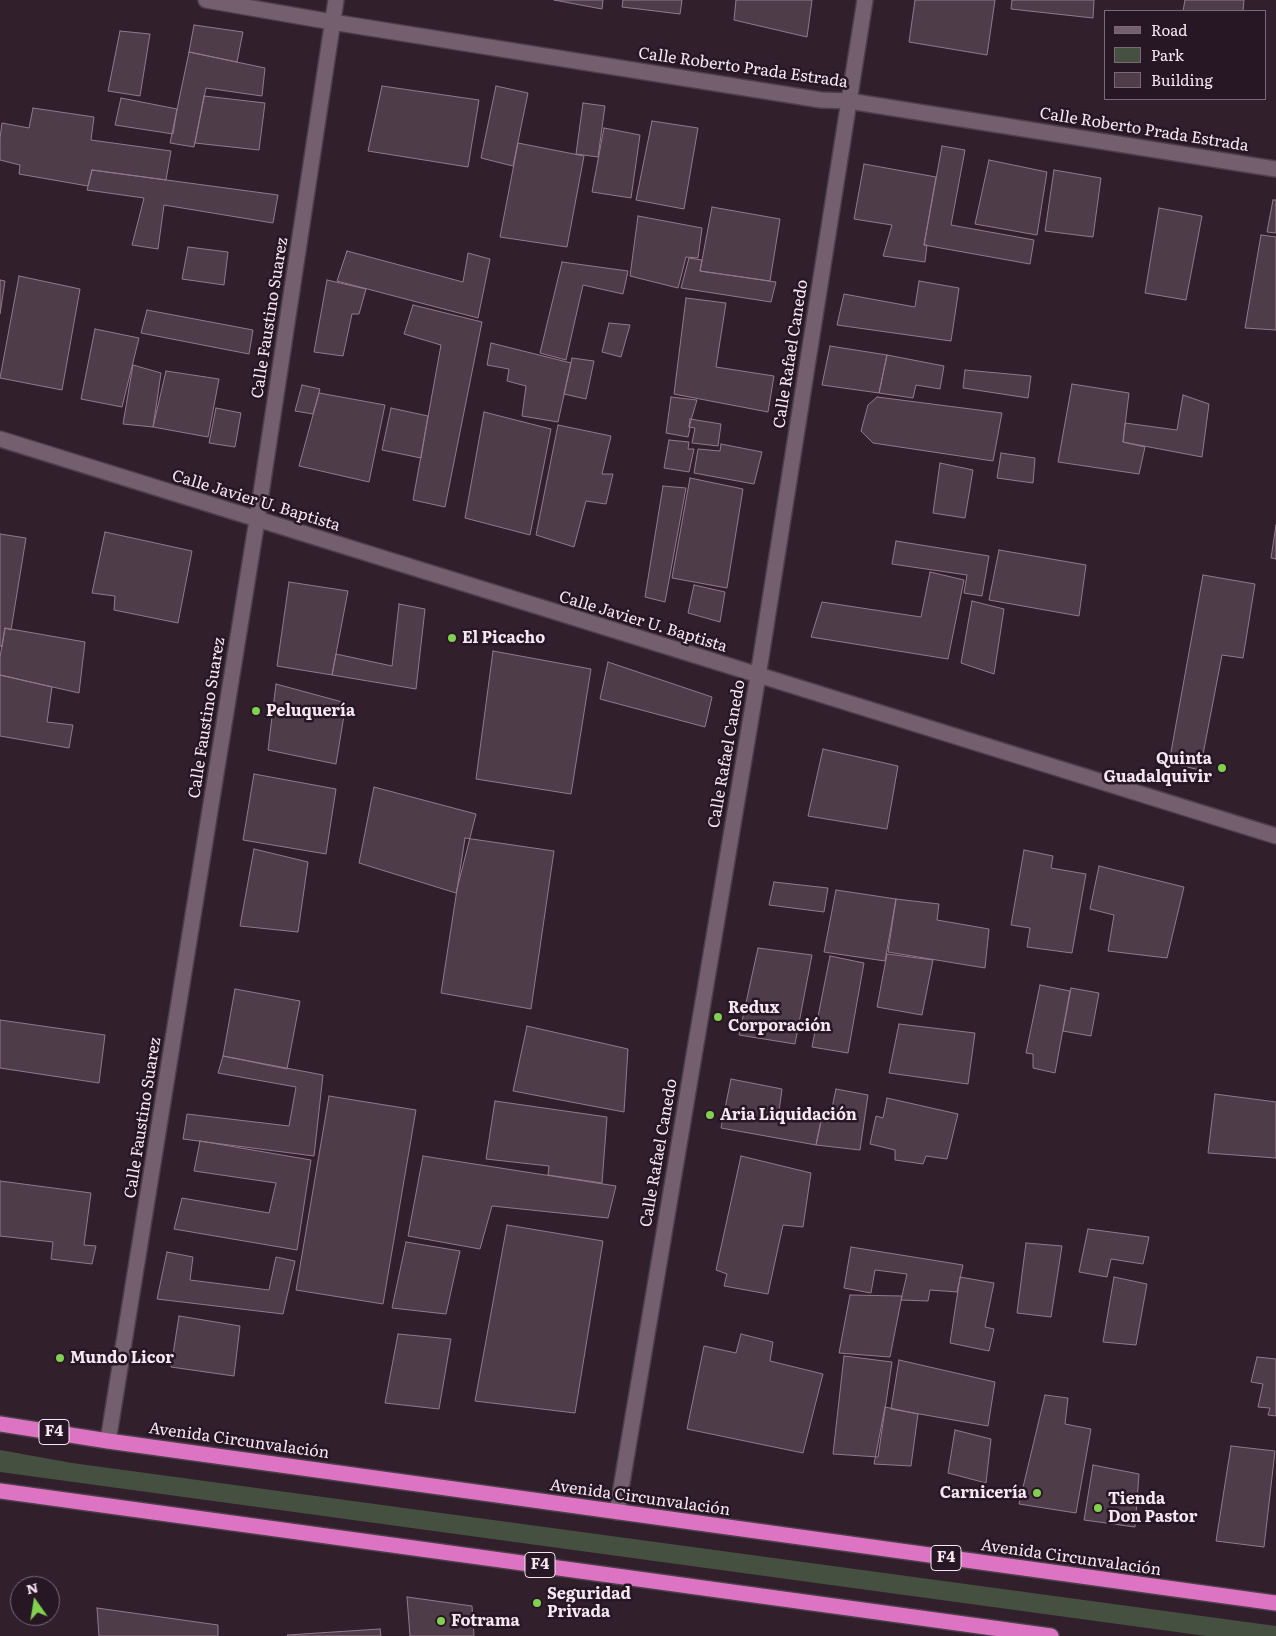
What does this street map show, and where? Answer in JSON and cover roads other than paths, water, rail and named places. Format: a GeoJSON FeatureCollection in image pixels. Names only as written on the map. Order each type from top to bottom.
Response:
{"type":"FeatureCollection","features":[{"type":"Feature","properties":{"kind":"highway","name":"Avenida Circunvalación"},"geometry":{"type":"LineString","coordinates":[[0,1424],[1276,1603]]}},
{"type":"Feature","properties":{"kind":"highway","name":"F4"},"geometry":{"type":"LineString","coordinates":[[0,1491],[1051,1636]]}},
{"type":"Feature","properties":{"kind":"street","name":"Calle Roberto Prada Estrada"},"geometry":{"type":"LineString","coordinates":[[206,0],[821,100],[849,102],[1276,169]]}},
{"type":"Feature","properties":{"kind":"street","name":"Calle Faustino Suarez"},"geometry":{"type":"LineString","coordinates":[[108,1440],[257,520],[336,0]]}},
{"type":"Feature","properties":{"kind":"street","name":"Calle Rafael Canedo"},"geometry":{"type":"LineString","coordinates":[[617,1512],[758,676],[865,0]]}},
{"type":"Feature","properties":{"kind":"street","name":"Calle Javier U. Baptista"},"geometry":{"type":"LineString","coordinates":[[0,439],[1276,836]]}},
{"type":"Feature","properties":{"kind":"place","name":"El Picacho"},"geometry":{"type":"Point","coordinates":[452,638]}},
{"type":"Feature","properties":{"kind":"place","name":"Peluquería"},"geometry":{"type":"Point","coordinates":[256,711]}},
{"type":"Feature","properties":{"kind":"place","name":"Quinta Guadalquivir"},"geometry":{"type":"Point","coordinates":[1222,768]}},
{"type":"Feature","properties":{"kind":"place","name":"Redux Corporación"},"geometry":{"type":"Point","coordinates":[718,1017]}},
{"type":"Feature","properties":{"kind":"place","name":"Aria Liquidación"},"geometry":{"type":"Point","coordinates":[710,1115]}},
{"type":"Feature","properties":{"kind":"place","name":"Mundo Licor"},"geometry":{"type":"Point","coordinates":[60,1358]}},
{"type":"Feature","properties":{"kind":"place","name":"Carnicería"},"geometry":{"type":"Point","coordinates":[1037,1493]}},
{"type":"Feature","properties":{"kind":"place","name":"Tienda Don Pastor"},"geometry":{"type":"Point","coordinates":[1098,1508]}},
{"type":"Feature","properties":{"kind":"place","name":"Seguridad Privada"},"geometry":{"type":"Point","coordinates":[537,1603]}},
{"type":"Feature","properties":{"kind":"place","name":"Fotrama"},"geometry":{"type":"Point","coordinates":[441,1621]}}]}
